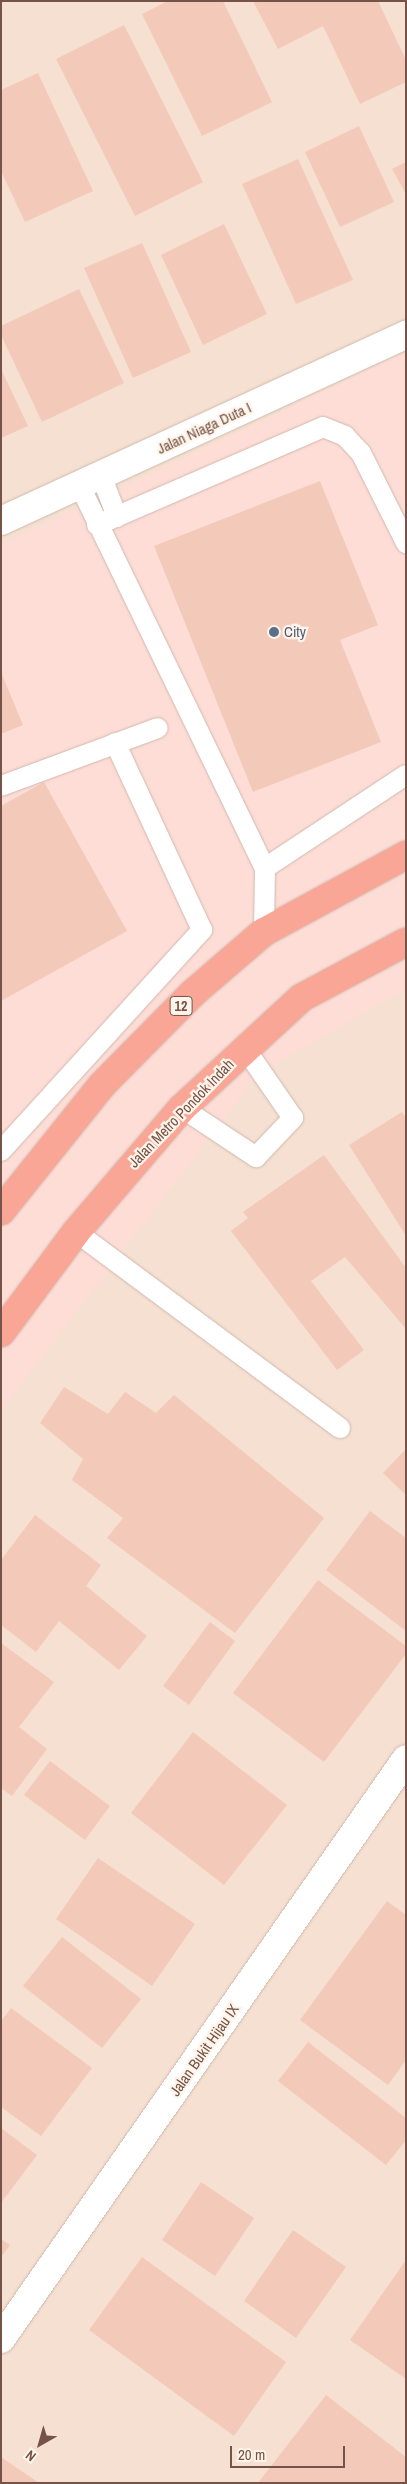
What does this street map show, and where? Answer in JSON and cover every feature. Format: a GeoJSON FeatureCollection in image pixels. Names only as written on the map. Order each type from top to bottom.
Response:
{"type":"FeatureCollection","features":[{"type":"Feature","properties":{"kind":"highway","name":"12"},"geometry":{"type":"LineString","coordinates":[[1,1211],[101,1086],[193,993],[264,932],[406,854]]}},
{"type":"Feature","properties":{"kind":"highway","name":"Jalan Metro Pondok Indah"},"geometry":{"type":"LineString","coordinates":[[1,1333],[76,1232],[182,1108],[244,1047],[301,998],[406,942]]}},
{"type":"Feature","properties":{"kind":"street","name":"Jalan Niaga Duta I"},"geometry":{"type":"LineString","coordinates":[[1,521],[406,335]]}},
{"type":"Feature","properties":{"kind":"street","name":"Jalan Bukit Hijau IX"},"geometry":{"type":"LineString","coordinates":[[1,2339],[406,1759]]}},
{"type":"Feature","properties":{"kind":"lane"},"geometry":{"type":"LineString","coordinates":[[97,525],[323,427],[345,436],[361,453],[406,543]]}},
{"type":"Feature","properties":{"kind":"lane"},"geometry":{"type":"LineString","coordinates":[[90,480],[117,517]]}},
{"type":"Feature","properties":{"kind":"lane"},"geometry":{"type":"LineString","coordinates":[[90,480],[97,525],[265,868],[264,932]]}},
{"type":"Feature","properties":{"kind":"lane"},"geometry":{"type":"LineString","coordinates":[[1,786],[158,728]]}},
{"type":"Feature","properties":{"kind":"lane"},"geometry":{"type":"LineString","coordinates":[[1,1150],[202,930],[115,743]]}},
{"type":"Feature","properties":{"kind":"lane"},"geometry":{"type":"LineString","coordinates":[[265,868],[406,775]]}},
{"type":"Feature","properties":{"kind":"lane"},"geometry":{"type":"LineString","coordinates":[[182,1108],[256,1157],[294,1118],[244,1047]]}},
{"type":"Feature","properties":{"kind":"lane"},"geometry":{"type":"LineString","coordinates":[[76,1232],[340,1428]]}},
{"type":"Feature","properties":{"kind":"shaded area"},"geometry":{"type":"Polygon","coordinates":[[[1,1],[406,1],[406,2483],[1,2483],[1,1]]]}},
{"type":"Feature","properties":{"kind":"shaded area"},"geometry":{"type":"Polygon","coordinates":[[[406,352],[406,989],[258,1074],[1,1410],[1,545],[406,352]]]}},
{"type":"Feature","properties":{"kind":"building"},"geometry":{"type":"Polygon","coordinates":[[[168,1],[223,1],[272,102],[202,136],[142,14],[168,1]]]}},
{"type":"Feature","properties":{"kind":"building"},"geometry":{"type":"Polygon","coordinates":[[[253,1],[378,1],[406,60],[406,82],[360,104],[323,26],[278,49],[253,1]]]}},
{"type":"Feature","properties":{"kind":"building"},"geometry":{"type":"Polygon","coordinates":[[[124,25],[203,182],[135,216],[56,59],[124,25]]]}},
{"type":"Feature","properties":{"kind":"building"},"geometry":{"type":"Polygon","coordinates":[[[38,73],[93,191],[25,222],[1,171],[1,90],[38,73]]]}},
{"type":"Feature","properties":{"kind":"building"},"geometry":{"type":"Polygon","coordinates":[[[359,126],[394,202],[340,227],[305,152],[359,126]]]}},
{"type":"Feature","properties":{"kind":"building"},"geometry":{"type":"Polygon","coordinates":[[[298,159],[353,280],[296,304],[242,184],[298,159]]]}},
{"type":"Feature","properties":{"kind":"building"},"geometry":{"type":"Polygon","coordinates":[[[406,162],[406,194],[392,169],[406,162]]]}},
{"type":"Feature","properties":{"kind":"building"},"geometry":{"type":"Polygon","coordinates":[[[224,224],[267,314],[203,345],[161,255],[224,224]]]}},
{"type":"Feature","properties":{"kind":"building"},"geometry":{"type":"Polygon","coordinates":[[[142,243],[191,352],[133,378],[84,268],[142,243]]]}},
{"type":"Feature","properties":{"kind":"building"},"geometry":{"type":"Polygon","coordinates":[[[79,289],[124,383],[42,422],[1,335],[1,326],[79,289]]]}},
{"type":"Feature","properties":{"kind":"building"},"geometry":{"type":"Polygon","coordinates":[[[1,369],[28,426],[1,438],[1,369]]]}},
{"type":"Feature","properties":{"kind":"building","name":"City"},"geometry":{"type":"Polygon","coordinates":[[[320,481],[378,625],[340,640],[381,742],[253,792],[154,546],[320,481]]]}},
{"type":"Feature","properties":{"kind":"building"},"geometry":{"type":"Polygon","coordinates":[[[1,672],[23,725],[1,734],[1,672]]]}},
{"type":"Feature","properties":{"kind":"building"},"geometry":{"type":"Polygon","coordinates":[[[44,782],[127,931],[1,1001],[1,806],[44,782]]]}},
{"type":"Feature","properties":{"kind":"building"},"geometry":{"type":"Polygon","coordinates":[[[402,1112],[406,1118],[406,1236],[349,1145],[402,1112]]]}},
{"type":"Feature","properties":{"kind":"building"},"geometry":{"type":"Polygon","coordinates":[[[324,1155],[406,1268],[406,1329],[345,1257],[311,1281],[364,1350],[337,1370],[231,1231],[248,1218],[243,1212],[324,1155]]]}},
{"type":"Feature","properties":{"kind":"building"},"geometry":{"type":"Polygon","coordinates":[[[64,1387],[108,1414],[125,1392],[156,1413],[174,1395],[324,1518],[235,1633],[107,1538],[123,1518],[72,1480],[83,1459],[40,1423],[64,1387]]]}},
{"type":"Feature","properties":{"kind":"building"},"geometry":{"type":"Polygon","coordinates":[[[406,1449],[406,1495],[383,1473],[406,1449]]]}},
{"type":"Feature","properties":{"kind":"building"},"geometry":{"type":"Polygon","coordinates":[[[370,1511],[406,1538],[406,1631],[326,1570],[370,1511]]]}},
{"type":"Feature","properties":{"kind":"building"},"geometry":{"type":"Polygon","coordinates":[[[35,1515],[101,1565],[86,1586],[147,1636],[119,1670],[59,1621],[36,1652],[1,1625],[1,1560],[35,1515]]]}},
{"type":"Feature","properties":{"kind":"building"},"geometry":{"type":"Polygon","coordinates":[[[318,1580],[406,1646],[406,1654],[324,1762],[233,1693],[318,1580]]]}},
{"type":"Feature","properties":{"kind":"building"},"geometry":{"type":"Polygon","coordinates":[[[210,1622],[235,1641],[189,1705],[163,1686],[210,1622]]]}},
{"type":"Feature","properties":{"kind":"building"},"geometry":{"type":"Polygon","coordinates":[[[1,1643],[54,1682],[19,1727],[47,1749],[12,1796],[1,1788],[1,1643]]]}},
{"type":"Feature","properties":{"kind":"building"},"geometry":{"type":"Polygon","coordinates":[[[193,1732],[287,1805],[224,1885],[131,1813],[193,1732]]]}},
{"type":"Feature","properties":{"kind":"building"},"geometry":{"type":"Polygon","coordinates":[[[50,1761],[110,1806],[85,1840],[24,1795],[50,1761]]]}},
{"type":"Feature","properties":{"kind":"building"},"geometry":{"type":"Polygon","coordinates":[[[98,1858],[195,1924],[152,1986],[56,1919],[98,1858]]]}},
{"type":"Feature","properties":{"kind":"building"},"geometry":{"type":"Polygon","coordinates":[[[387,1901],[406,1915],[406,2060],[388,2085],[300,2020],[387,1901]]]}},
{"type":"Feature","properties":{"kind":"building"},"geometry":{"type":"Polygon","coordinates":[[[62,1937],[141,1999],[102,2048],[23,1986],[62,1937]]]}},
{"type":"Feature","properties":{"kind":"building"},"geometry":{"type":"Polygon","coordinates":[[[11,2008],[92,2068],[41,2136],[1,2107],[1,2021],[11,2008]]]}},
{"type":"Feature","properties":{"kind":"building"},"geometry":{"type":"Polygon","coordinates":[[[308,2042],[406,2118],[406,2140],[386,2165],[278,2081],[308,2042]]]}},
{"type":"Feature","properties":{"kind":"building"},"geometry":{"type":"Polygon","coordinates":[[[1,2128],[37,2155],[1,2203],[1,2128]]]}},
{"type":"Feature","properties":{"kind":"building"},"geometry":{"type":"Polygon","coordinates":[[[201,2182],[254,2218],[215,2276],[162,2240],[201,2182]]]}},
{"type":"Feature","properties":{"kind":"building"},"geometry":{"type":"Polygon","coordinates":[[[293,2230],[346,2267],[296,2338],[244,2301],[293,2230]]]}},
{"type":"Feature","properties":{"kind":"building"},"geometry":{"type":"Polygon","coordinates":[[[1,2239],[10,2245],[1,2257],[1,2239]]]}},
{"type":"Feature","properties":{"kind":"building"},"geometry":{"type":"Polygon","coordinates":[[[142,2257],[286,2362],[234,2436],[89,2330],[142,2257]]]}},
{"type":"Feature","properties":{"kind":"building"},"geometry":{"type":"Polygon","coordinates":[[[406,2260],[406,2379],[350,2340],[406,2260]]]}},
{"type":"Feature","properties":{"kind":"building"},"geometry":{"type":"Polygon","coordinates":[[[326,2395],[406,2457],[406,2483],[258,2483],[326,2395]]]}},
{"type":"Feature","properties":{"kind":"building"},"geometry":{"type":"Polygon","coordinates":[[[1,2457],[39,2483],[1,2483],[1,2457]]]}},
{"type":"Feature","properties":{"kind":"place","name":"City"},"geometry":{"type":"Point","coordinates":[274,632]}}]}
